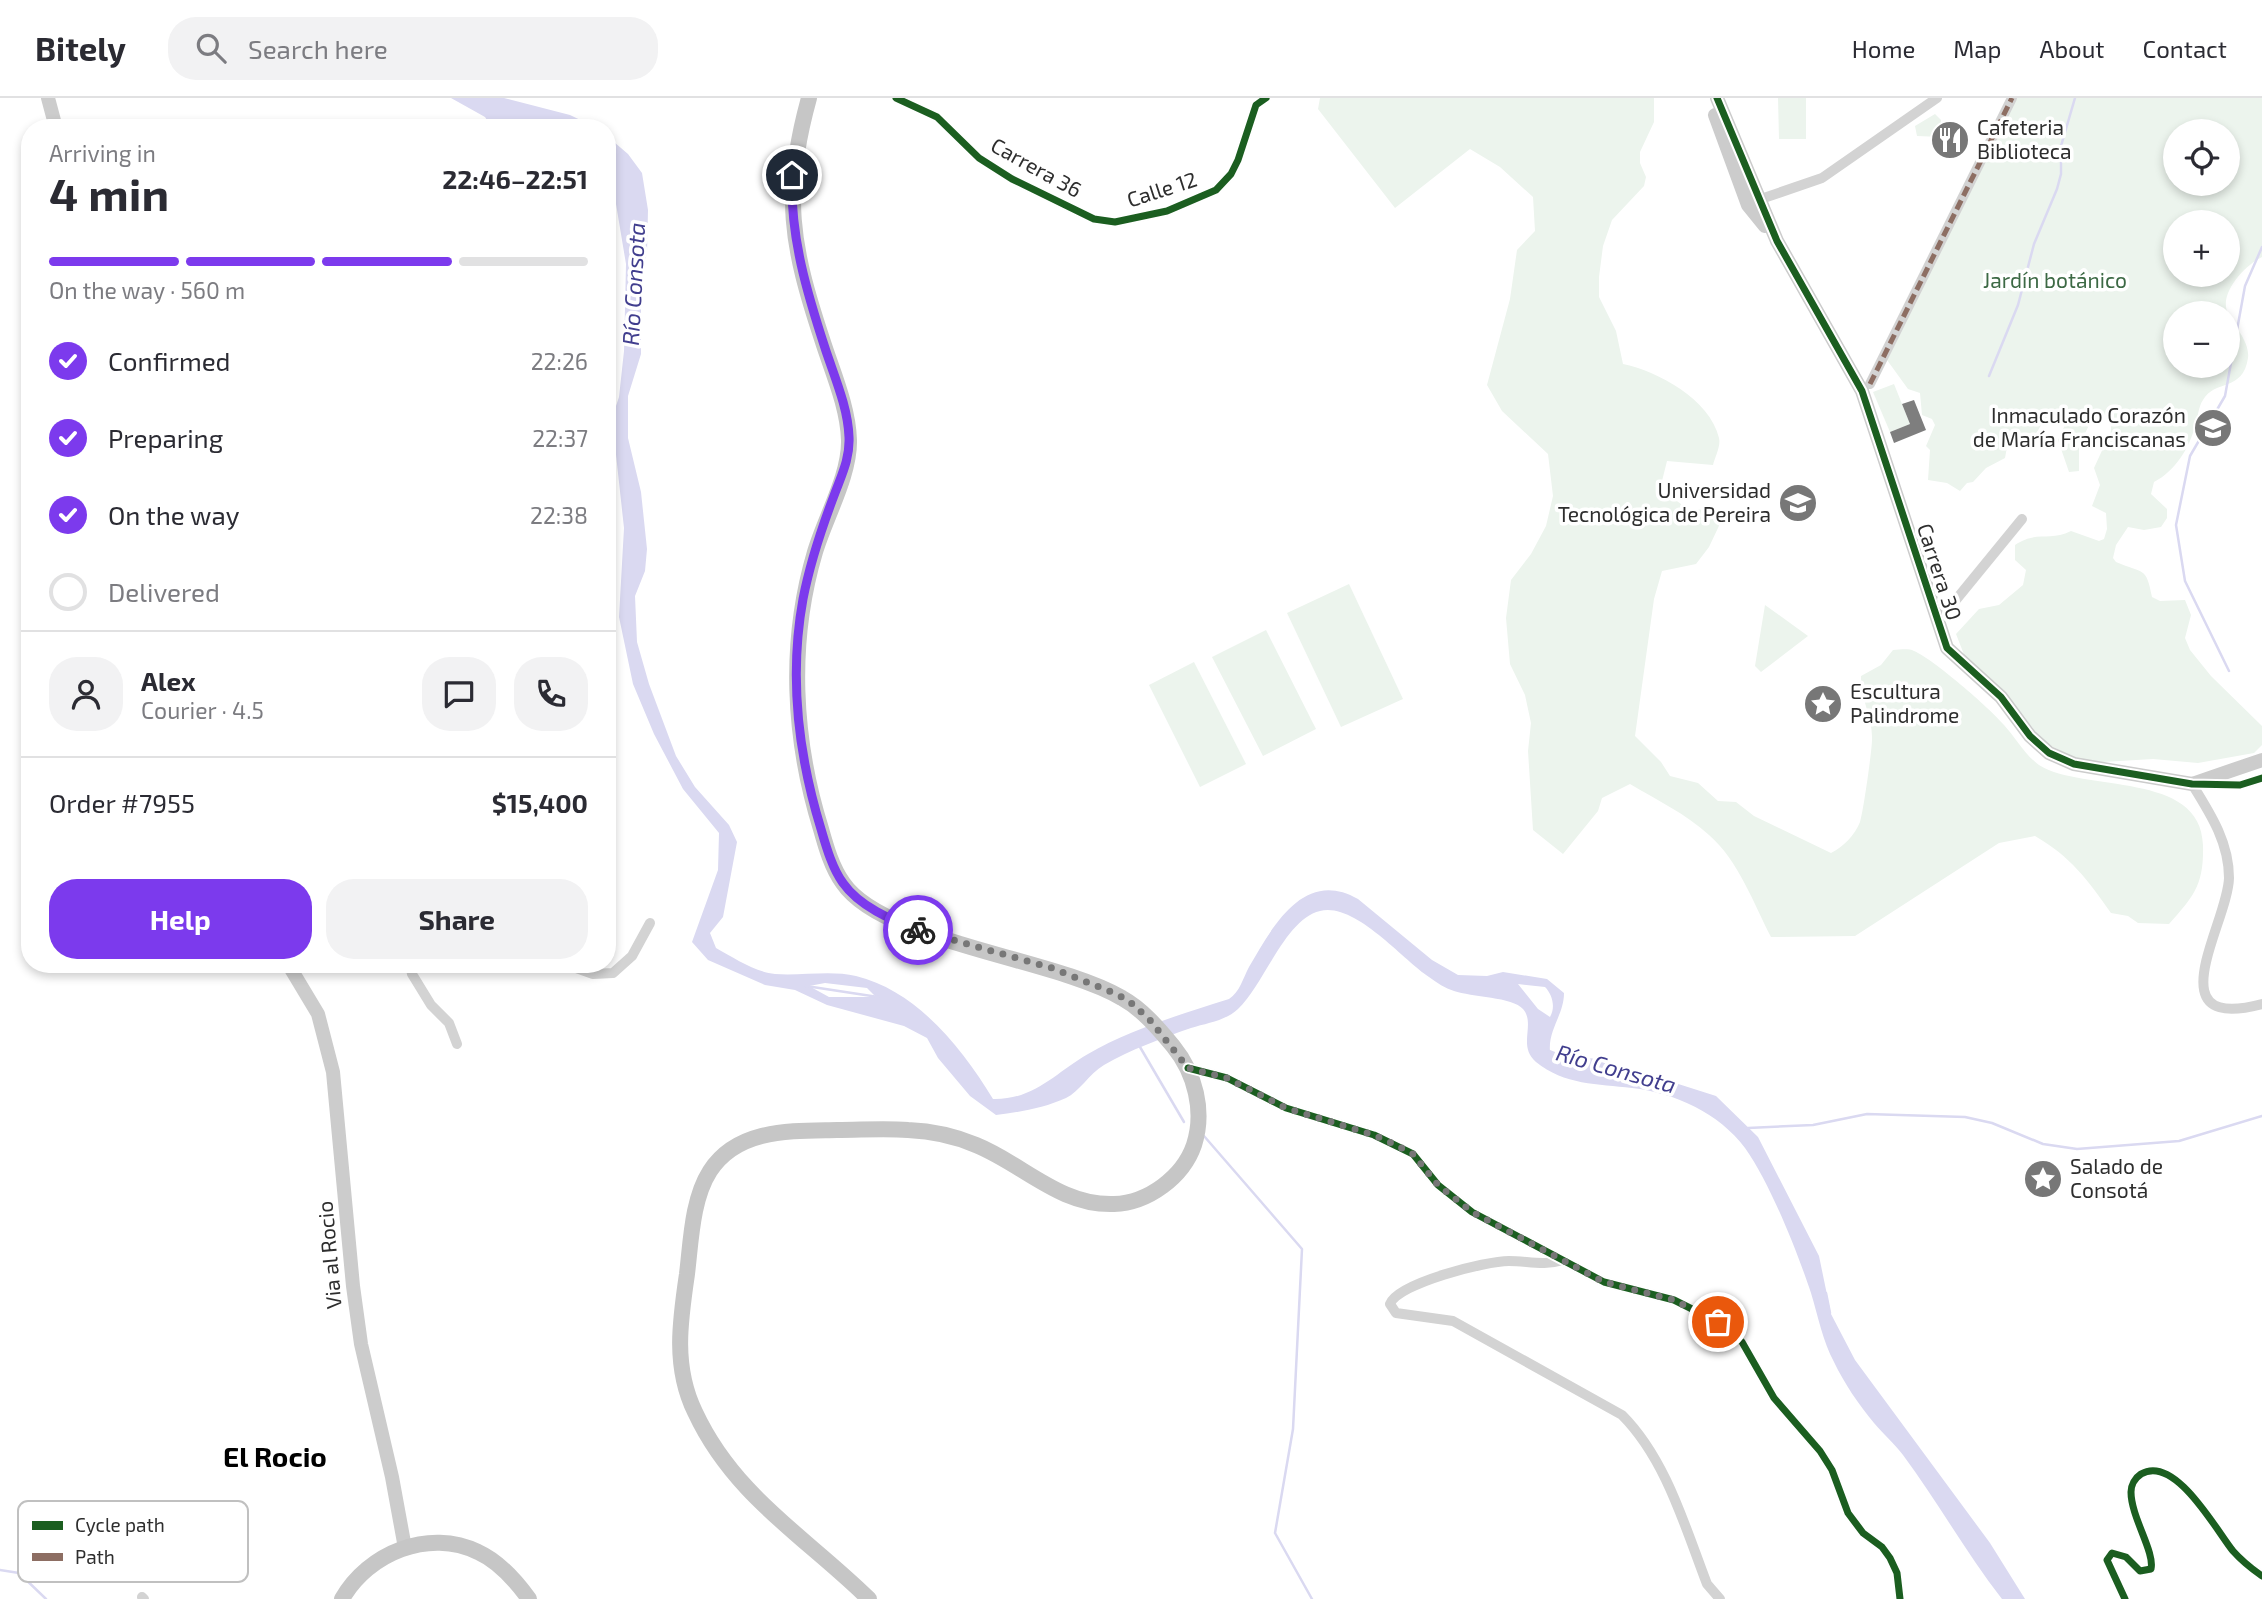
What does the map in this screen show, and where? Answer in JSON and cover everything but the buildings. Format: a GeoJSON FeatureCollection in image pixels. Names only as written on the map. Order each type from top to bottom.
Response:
{"type":"FeatureCollection","features":[{"type":"Feature","properties":{"kind":"main road"},"geometry":{"type":"LineString","coordinates":[[809,98],[792,175],[791,212],[804,282],[844,408],[849,436],[846,467],[814,554],[803,600],[797,667],[799,738],[811,798],[827,847],[841,881],[854,896],[877,911],[929,934],[1078,977],[1128,1000],[1171,1043],[1188,1068],[1197,1100],[1198,1125],[1186,1163],[1173,1179],[1132,1202],[1107,1204],[1079,1200],[1061,1193],[978,1145],[936,1132],[906,1129],[783,1131],[760,1135],[731,1150],[707,1174],[694,1221],[680,1327],[680,1363],[689,1398],[709,1437],[750,1493],[869,1599]]}},
{"type":"Feature","properties":{"kind":"main road"},"geometry":{"type":"LineString","coordinates":[[342,1599],[364,1572],[389,1554],[431,1543],[467,1547],[494,1562],[529,1599]]}},
{"type":"Feature","properties":{"kind":"street"},"geometry":{"type":"LineString","coordinates":[[48,98],[54,119]]}},
{"type":"Feature","properties":{"kind":"street","name":"Carrera 36"},"geometry":{"type":"LineString","coordinates":[[896,98],[937,117],[979,159],[1012,179],[1094,219]]}},
{"type":"Feature","properties":{"kind":"street","name":"Calle 12"},"geometry":{"type":"LineString","coordinates":[[1094,219],[1115,222],[1167,211],[1216,190],[1231,174],[1256,104],[1266,98]]}},
{"type":"Feature","properties":{"kind":"street","name":"Carrera 30"},"geometry":{"type":"LineString","coordinates":[[1714,98],[1753,202],[1862,391],[1878,432],[1947,648],[2001,698],[2030,736],[2049,753],[2086,768],[2192,784]]}},
{"type":"Feature","properties":{"kind":"street"},"geometry":{"type":"LineString","coordinates":[[1753,202],[1822,178],[1937,98]]}},
{"type":"Feature","properties":{"kind":"street"},"geometry":{"type":"LineString","coordinates":[[1870,384],[2012,98]]}},
{"type":"Feature","properties":{"kind":"street"},"geometry":{"type":"LineString","coordinates":[[1937,623],[2022,520]]}},
{"type":"Feature","properties":{"kind":"street"},"geometry":{"type":"LineString","coordinates":[[2192,784],[2224,776],[2262,760]]}},
{"type":"Feature","properties":{"kind":"street"},"geometry":{"type":"LineString","coordinates":[[2192,784],[2241,785],[2262,778]]}},
{"type":"Feature","properties":{"kind":"street"},"geometry":{"type":"LineString","coordinates":[[2192,784],[2217,825],[2229,880],[2205,959],[2202,980],[2206,993],[2223,1010],[2234,1012],[2262,1004]]}},
{"type":"Feature","properties":{"kind":"street"},"geometry":{"type":"LineString","coordinates":[[616,970],[632,956],[650,923]]}},
{"type":"Feature","properties":{"kind":"street","name":"Via al Rocio"},"geometry":{"type":"LineString","coordinates":[[293,973],[318,1014],[333,1072],[352,1286],[361,1344],[392,1477],[405,1548]]}},
{"type":"Feature","properties":{"kind":"street"},"geometry":{"type":"LineString","coordinates":[[412,973],[431,1005],[449,1023],[457,1044]]}},
{"type":"Feature","properties":{"kind":"street"},"geometry":{"type":"LineString","coordinates":[[590,973],[613,973]]}},
{"type":"Feature","properties":{"kind":"street"},"geometry":{"type":"LineString","coordinates":[[1188,1068],[1227,1078],[1286,1108],[1374,1135],[1413,1154],[1453,1200],[1563,1261],[1604,1282],[1674,1300],[1718,1322],[1742,1342],[1774,1398],[1820,1451],[1832,1470],[1848,1513],[1863,1533],[1882,1547],[1890,1558],[1897,1573],[1899,1599]]}},
{"type":"Feature","properties":{"kind":"street"},"geometry":{"type":"LineString","coordinates":[[1563,1261],[1549,1264],[1508,1261],[1440,1277],[1401,1290],[1390,1304],[1396,1313],[1453,1321],[1622,1415],[1642,1435],[1707,1584],[1720,1599]]}},
{"type":"Feature","properties":{"kind":"street"},"geometry":{"type":"LineString","coordinates":[[2125,1599],[2107,1560],[2112,1553],[2120,1553],[2140,1570],[2151,1569],[2153,1560],[2139,1531],[2131,1489],[2137,1476],[2147,1471],[2158,1471],[2181,1483],[2236,1554],[2262,1576]]}},
{"type":"Feature","properties":{"kind":"green space"},"geometry":{"type":"Polygon","coordinates":[[[1320,98],[1654,98],[1654,122],[1640,152],[1640,163],[1646,177],[1644,186],[1612,220],[1603,246],[1599,297],[1616,331],[1623,364],[1666,380],[1694,399],[1714,424],[1719,438],[1719,448],[1713,465],[1667,461],[1660,489],[1688,509],[1726,511],[1709,547],[1696,564],[1662,571],[1654,599],[1635,736],[1661,762],[1670,776],[1698,783],[1718,801],[1736,802],[1754,816],[1831,853],[1844,844],[1855,831],[1863,807],[1872,740],[1861,676],[1881,665],[1893,650],[1912,650],[1974,696],[1997,717],[2039,765],[2083,779],[2137,787],[2162,794],[2183,805],[2197,821],[2203,845],[2202,870],[2196,889],[2169,924],[2138,923],[2128,916],[2111,913],[2078,870],[2059,852],[2035,836],[1999,843],[1855,936],[1771,937],[1744,883],[1719,845],[1691,820],[1630,784],[1602,798],[1598,811],[1563,854],[1533,830],[1528,751],[1531,723],[1525,695],[1510,664],[1506,618],[1511,580],[1531,554],[1546,526],[1553,496],[1548,454],[1502,411],[1487,385],[1510,299],[1517,250],[1535,231],[1533,197],[1500,167],[1470,149],[1395,208],[1318,109],[1320,98]]]}},
{"type":"Feature","properties":{"kind":"green space"},"geometry":{"type":"Polygon","coordinates":[[[1778,98],[1806,98],[1806,139],[1779,139],[1778,98]]]}},
{"type":"Feature","properties":{"kind":"green space","name":"Jardín botánico"},"geometry":{"type":"Polygon","coordinates":[[[2012,98],[2262,98],[2262,257],[2240,274],[2240,210],[2163,210],[2163,287],[2231,287],[2226,301],[2163,301],[2163,378],[2239,378],[2214,389],[2203,400],[2185,451],[2175,466],[2154,482],[2151,494],[2167,509],[2167,518],[2161,527],[2144,530],[2128,527],[2116,545],[2113,558],[2116,562],[2145,575],[2152,597],[2160,601],[2185,600],[2191,615],[2185,638],[2190,650],[2211,676],[2262,726],[2262,745],[2254,753],[2198,763],[2153,759],[2086,763],[2045,743],[1995,682],[1979,672],[1965,657],[1956,634],[1979,609],[1999,605],[2023,585],[2026,570],[2015,560],[2015,545],[2030,538],[2056,536],[2071,531],[2099,541],[2104,539],[2107,529],[2106,513],[2092,506],[2100,485],[2094,468],[2111,431],[2111,421],[2102,413],[2090,423],[2079,446],[2079,471],[2069,472],[2058,440],[2065,425],[2053,415],[2044,420],[2033,439],[2007,447],[2005,458],[1986,468],[1960,491],[1947,483],[1928,480],[1930,450],[1926,446],[1935,425],[1932,419],[1922,415],[1920,393],[1908,389],[1887,360],[2012,98]]]}},
{"type":"Feature","properties":{"kind":"green space"},"geometry":{"type":"Polygon","coordinates":[[[1935,114],[1941,120],[1941,137],[1917,136],[1915,126],[1935,114]]]}},
{"type":"Feature","properties":{"kind":"green space"},"geometry":{"type":"Polygon","coordinates":[[[2240,333],[2248,352],[2240,377],[2240,333]]]}},
{"type":"Feature","properties":{"kind":"green space"},"geometry":{"type":"Polygon","coordinates":[[[1894,384],[1910,424],[1890,432],[1873,392],[1894,384]]]}},
{"type":"Feature","properties":{"kind":"green space"},"geometry":{"type":"Polygon","coordinates":[[[1349,584],[1403,699],[1341,727],[1287,613],[1349,584]]]}},
{"type":"Feature","properties":{"kind":"green space"},"geometry":{"type":"Polygon","coordinates":[[[1765,605],[1808,636],[1761,672],[1755,666],[1765,605]]]}},
{"type":"Feature","properties":{"kind":"green space"},"geometry":{"type":"Polygon","coordinates":[[[1266,630],[1316,729],[1263,756],[1212,657],[1266,630]]]}},
{"type":"Feature","properties":{"kind":"green space"},"geometry":{"type":"Polygon","coordinates":[[[1194,662],[1246,764],[1200,787],[1149,685],[1194,662]]]}},
{"type":"Feature","properties":{"kind":"water"},"geometry":{"type":"Polygon","coordinates":[[[451,98],[504,98],[578,119],[486,119],[451,98]]]}},
{"type":"Feature","properties":{"kind":"water"},"geometry":{"type":"Polygon","coordinates":[[[616,144],[628,154],[642,173],[648,210],[647,252],[641,282],[641,354],[628,396],[628,438],[641,492],[647,549],[645,571],[635,596],[637,642],[649,684],[676,756],[695,787],[729,825],[737,842],[723,917],[710,933],[716,948],[767,973],[846,974],[899,994],[936,1024],[967,1060],[993,1099],[1008,1098],[1033,1090],[1076,1061],[1122,1037],[1229,999],[1239,989],[1258,951],[1280,919],[1306,896],[1322,891],[1339,891],[1358,899],[1432,960],[1458,975],[1487,976],[1503,972],[1547,979],[1564,993],[1562,1008],[1551,1036],[1550,1052],[1564,1059],[1584,1057],[1606,1061],[1716,1096],[1758,1137],[1819,1256],[1831,1314],[1855,1360],[1990,1543],[2025,1599],[2002,1599],[1903,1455],[1868,1416],[1847,1386],[1827,1346],[1811,1293],[1782,1218],[1764,1180],[1745,1148],[1734,1136],[1709,1115],[1680,1100],[1648,1091],[1582,1082],[1547,1070],[1531,1056],[1527,1042],[1527,1015],[1518,1005],[1444,987],[1418,969],[1378,934],[1348,915],[1320,911],[1296,926],[1248,998],[1227,1016],[1135,1049],[1099,1069],[1066,1098],[1032,1109],[996,1115],[970,1096],[938,1058],[927,1038],[904,1026],[827,1005],[795,990],[765,985],[708,960],[692,942],[718,870],[719,833],[683,789],[654,734],[633,684],[619,617],[624,528],[616,455],[616,406],[624,351],[626,264],[616,204],[616,144]],[[825,983],[809,986],[829,997],[876,997],[867,988],[825,983]],[[1518,984],[1538,1009],[1550,1017],[1552,1001],[1545,987],[1518,984]]]}},
{"type":"Feature","properties":{"kind":"waterway"},"geometry":{"type":"LineString","coordinates":[[1989,376],[2018,305],[2034,244],[2057,189],[2061,174],[2061,146],[2075,98]]}},
{"type":"Feature","properties":{"kind":"waterway"},"geometry":{"type":"LineString","coordinates":[[2229,671],[2185,581],[2176,525],[2190,456],[2225,396],[2245,286],[2262,247]]}},
{"type":"Feature","properties":{"kind":"waterway","name":"Río Consota"},"geometry":{"type":"LineString","coordinates":[[1260,952],[1273,931]]}},
{"type":"Feature","properties":{"kind":"waterway","name":"Río Consota"},"geometry":{"type":"LineString","coordinates":[[806,986],[878,997]]}},
{"type":"Feature","properties":{"kind":"waterway"},"geometry":{"type":"LineString","coordinates":[[1140,1047],[1184,1122]]}},
{"type":"Feature","properties":{"kind":"waterway","name":"Río Consota"},"geometry":{"type":"LineString","coordinates":[[1549,1051],[1569,1059]]}},
{"type":"Feature","properties":{"kind":"waterway"},"geometry":{"type":"LineString","coordinates":[[1748,1128],[1813,1125],[1867,1114],[1965,1117],[1992,1123],[2043,1144],[2077,1149],[2179,1141],[2262,1116]]}},
{"type":"Feature","properties":{"kind":"waterway"},"geometry":{"type":"LineString","coordinates":[[1204,1136],[1302,1249],[1293,1429],[1275,1533],[1312,1599]]}},
{"type":"Feature","properties":{"kind":"waterway","name":"Río Consota"},"geometry":{"type":"LineString","coordinates":[[1826,1293],[1830,1313]]}},
{"type":"Feature","properties":{"kind":"waterway"},"geometry":{"type":"LineString","coordinates":[[0,1570],[18,1573]]}},
{"type":"Feature","properties":{"kind":"waterway"},"geometry":{"type":"LineString","coordinates":[[28,1582],[46,1599]]}},
{"type":"Feature","properties":{"kind":"marked path"},"geometry":{"type":"LineString","coordinates":[[1870,384],[2012,98]]}},
{"type":"Feature","properties":{"kind":"cycle path"},"geometry":{"type":"LineString","coordinates":[[896,98],[937,117],[979,158],[1012,179],[1094,219],[1115,222],[1167,211],[1216,190],[1231,174],[1256,105],[1266,98]]}},
{"type":"Feature","properties":{"kind":"cycle path"},"geometry":{"type":"LineString","coordinates":[[1717,98],[1777,241],[1862,391],[1947,648],[2001,697],[2030,736],[2049,753],[2074,764],[2192,784],[2240,785],[2262,778]]}},
{"type":"Feature","properties":{"kind":"cycle path"},"geometry":{"type":"LineString","coordinates":[[1188,1068],[1227,1078],[1286,1108],[1374,1135],[1413,1154],[1438,1185],[1472,1212],[1604,1282],[1674,1300],[1718,1322],[1742,1342],[1774,1398],[1820,1451],[1832,1470],[1848,1513],[1863,1533],[1882,1547],[1890,1558],[1897,1573],[1900,1599]]}},
{"type":"Feature","properties":{"kind":"cycle path"},"geometry":{"type":"LineString","coordinates":[[2125,1599],[2107,1560],[2112,1553],[2126,1557],[2140,1571],[2151,1569],[2150,1553],[2135,1512],[2131,1492],[2135,1480],[2141,1474],[2154,1471],[2181,1484],[2233,1551],[2262,1576]]}},
{"type":"Feature","properties":{"kind":"way so far"},"geometry":{"type":"LineString","coordinates":[[918,930],[1052,968],[1128,1000],[1171,1043],[1188,1068],[1227,1078],[1286,1108],[1374,1135],[1394,1144],[1413,1154],[1453,1200],[1472,1212],[1604,1282],[1674,1300],[1718,1322]]}},
{"type":"Feature","properties":{"kind":"place","name":"Cafeteria Biblioteca"},"geometry":{"type":"Point","coordinates":[1950,140]}},
{"type":"Feature","properties":{"kind":"place","name":"Inmaculado Corazón de María Franciscanas"},"geometry":{"type":"Point","coordinates":[2213,428]}},
{"type":"Feature","properties":{"kind":"place","name":"Universidad Tecnológica de Pereira"},"geometry":{"type":"Point","coordinates":[1798,503]}},
{"type":"Feature","properties":{"kind":"place","name":"Escultura Palindrome"},"geometry":{"type":"Point","coordinates":[1823,704]}},
{"type":"Feature","properties":{"kind":"place","name":"Salado de Consotá"},"geometry":{"type":"Point","coordinates":[2043,1179]}},
{"type":"Feature","properties":{"kind":"district","name":"El Rocio"},"geometry":{"type":"Point","coordinates":[275,1457]}},
{"type":"Feature","properties":{"kind":"route"},"geometry":{"type":"LineString","coordinates":[[792,175],[791,212],[804,282],[844,408],[849,436],[846,467],[814,554],[803,600],[797,667],[799,738],[811,798],[841,881],[854,896],[877,911],[918,930]]}}]}
